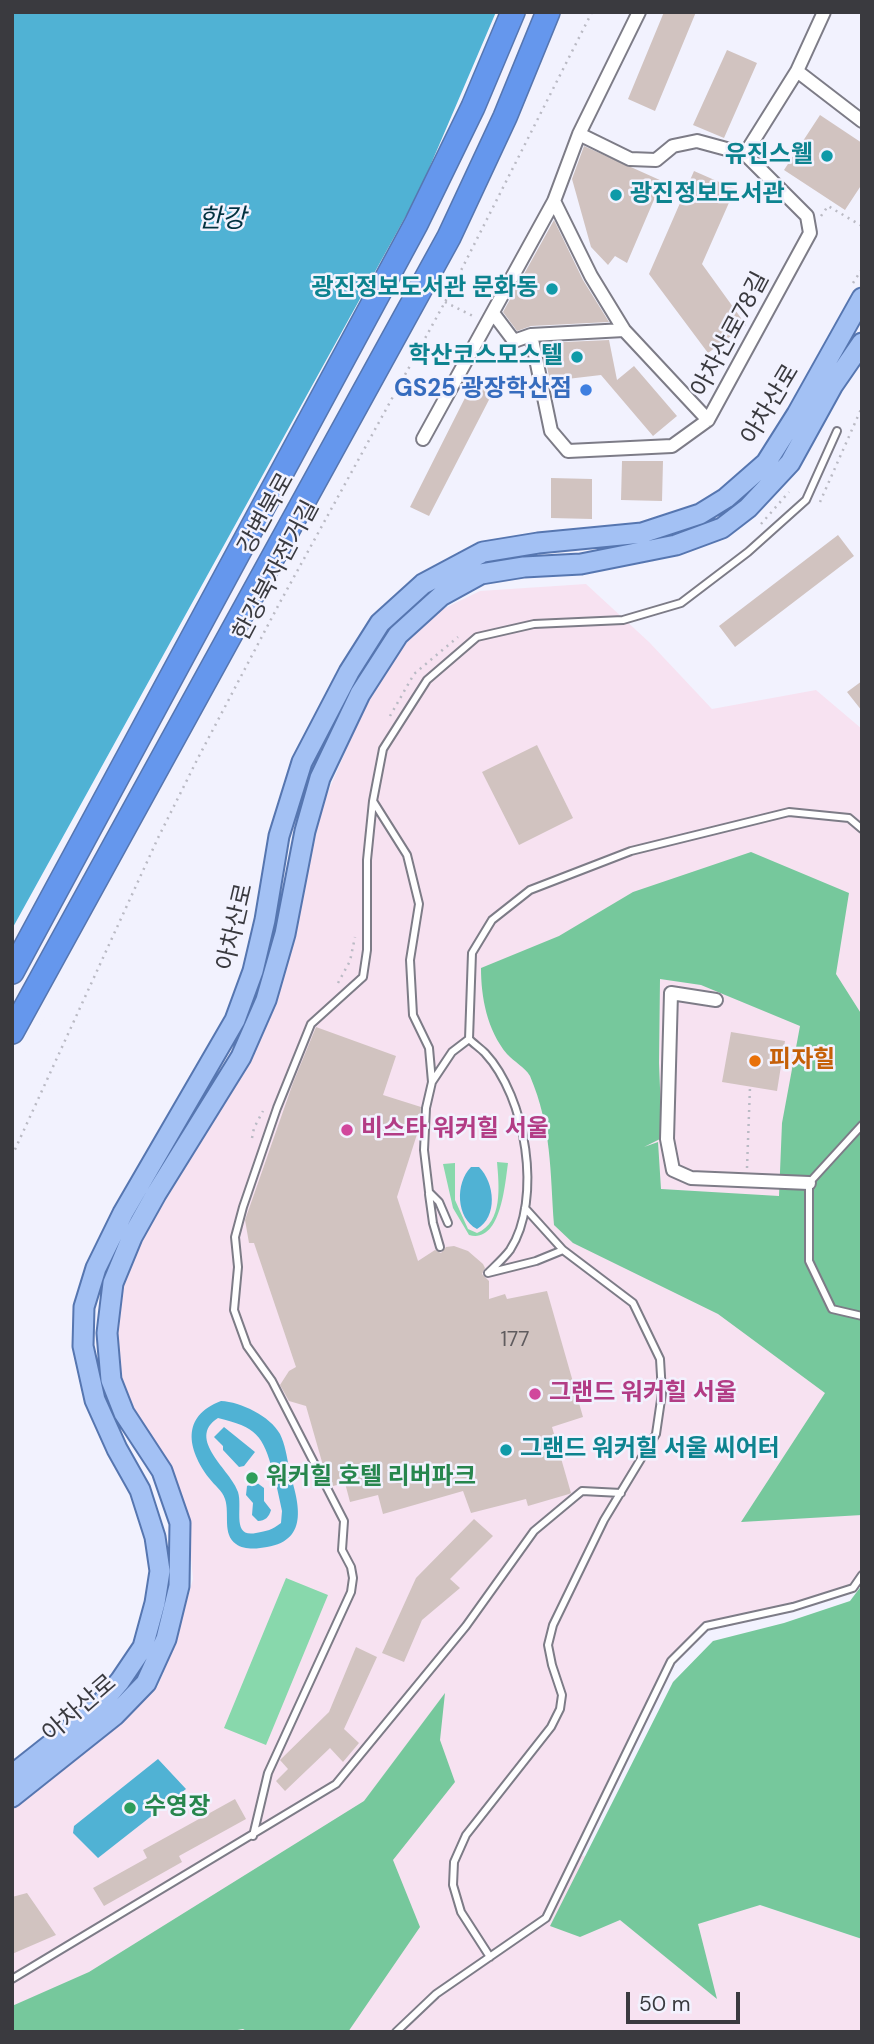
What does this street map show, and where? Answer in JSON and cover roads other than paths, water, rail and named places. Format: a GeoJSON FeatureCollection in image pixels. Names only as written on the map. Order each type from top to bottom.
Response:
{"type":"FeatureCollection","features":[{"type":"Feature","properties":{"kind":"highway","name":"강변북로"},"geometry":{"type":"LineString","coordinates":[[12,972],[416,224],[473,107],[513,12]]}},
{"type":"Feature","properties":{"kind":"highway","name":"강변북로"},"geometry":{"type":"LineString","coordinates":[[12,1032],[449,237],[505,117],[548,12]]}},
{"type":"Feature","properties":{"kind":"main road","name":"아차산로"},"geometry":{"type":"LineString","coordinates":[[12,1775],[98,1707],[143,1647],[155,1603],[160,1571],[155,1537],[140,1490],[94,1400],[83,1346],[84,1307],[96,1268],[123,1213],[235,1020],[253,971],[265,920],[279,836],[302,762],[349,671],[380,623],[423,584],[483,552],[537,542],[642,533],[700,514],[726,498],[766,463],[797,414],[857,305]]}},
{"type":"Feature","properties":{"kind":"main road","name":"아차산로"},"geometry":{"type":"LineString","coordinates":[[12,1797],[115,1715],[146,1683],[166,1639],[179,1586],[180,1523],[162,1471],[124,1413],[111,1380],[107,1333],[113,1283],[132,1237],[241,1056],[266,1000],[285,934],[305,831],[320,778],[360,694],[398,635],[441,596],[481,574],[524,567],[582,564],[676,545],[722,528],[748,508],[790,463],[834,385],[862,343]]}},
{"type":"Feature","properties":{"kind":"street"},"geometry":{"type":"LineString","coordinates":[[424,439],[554,201],[579,134],[639,12]]}},
{"type":"Feature","properties":{"kind":"street"},"geometry":{"type":"LineString","coordinates":[[579,134],[630,159],[656,160],[673,146],[697,141],[745,154],[797,71],[824,12]]}},
{"type":"Feature","properties":{"kind":"street"},"geometry":{"type":"LineString","coordinates":[[797,71],[862,121]]}},
{"type":"Feature","properties":{"kind":"street","name":"아차산로78길"},"geometry":{"type":"LineString","coordinates":[[531,335],[551,430],[568,451],[672,446],[708,420],[810,233],[807,216],[745,154]]}},
{"type":"Feature","properties":{"kind":"street"},"geometry":{"type":"LineString","coordinates":[[554,201],[591,276],[624,330],[708,420]]}},
{"type":"Feature","properties":{"kind":"street"},"geometry":{"type":"LineString","coordinates":[[491,318],[513,341],[531,335],[624,330]]}},
{"type":"Feature","properties":{"kind":"street"},"geometry":{"type":"LineString","coordinates":[[716,1000],[671,993],[667,1139],[673,1170],[691,1178],[809,1183]]}},
{"type":"Feature","properties":{"kind":"lane"},"geometry":{"type":"LineString","coordinates":[[253,1836],[268,1773],[351,1592],[352,1577],[351,1567],[342,1550],[344,1521],[272,1381],[247,1346],[236,1318],[234,1310],[238,1268],[235,1237],[268,1131],[311,1024],[363,977],[367,950],[367,860],[373,801],[383,749],[427,680],[477,638],[534,624],[623,620],[681,603],[748,552],[806,500],[837,431]]}},
{"type":"Feature","properties":{"kind":"lane"},"geometry":{"type":"LineString","coordinates":[[373,801],[407,855],[419,904],[410,960],[413,1015],[429,1048],[432,1082],[426,1108],[424,1150],[433,1223],[440,1247]]}},
{"type":"Feature","properties":{"kind":"lane"},"geometry":{"type":"LineString","coordinates":[[469,1039],[472,953],[492,920],[530,890],[631,851],[789,812],[849,818],[862,829]]}},
{"type":"Feature","properties":{"kind":"lane"},"geometry":{"type":"LineString","coordinates":[[432,1082],[452,1052],[469,1039]]}},
{"type":"Feature","properties":{"kind":"lane"},"geometry":{"type":"LineString","coordinates":[[469,1039],[487,1055],[510,1093],[527,1162],[525,1208],[517,1236],[509,1251],[488,1273],[564,1251]]}},
{"type":"Feature","properties":{"kind":"lane"},"geometry":{"type":"LineString","coordinates":[[862,1125],[809,1183],[808,1261],[832,1309],[862,1316]]}},
{"type":"Feature","properties":{"kind":"lane"},"geometry":{"type":"LineString","coordinates":[[429,1192],[439,1202],[448,1223]]}},
{"type":"Feature","properties":{"kind":"lane"},"geometry":{"type":"LineString","coordinates":[[490,1957],[461,1912],[453,1885],[454,1862],[466,1835],[551,1727],[560,1709],[562,1695],[548,1645],[553,1625],[604,1520],[656,1434],[662,1393],[660,1359],[633,1303],[564,1251],[525,1208]]}},
{"type":"Feature","properties":{"kind":"lane"},"geometry":{"type":"LineString","coordinates":[[12,1979],[336,1784],[466,1626],[534,1531],[582,1491],[621,1493]]}},
{"type":"Feature","properties":{"kind":"lane"},"geometry":{"type":"LineString","coordinates":[[396,2032],[436,1994],[545,1918],[671,1661],[706,1626],[793,1607],[853,1588],[862,1575]]}},
{"type":"Feature","properties":{"kind":"water","name":"한강"},"geometry":{"type":"Polygon","coordinates":[[[12,12],[562,12],[12,1071],[12,12]]]}},
{"type":"Feature","properties":{"kind":"water"},"geometry":{"type":"Polygon","coordinates":[[[471,1167],[479,1167],[484,1174],[492,1200],[484,1224],[477,1229],[465,1217],[460,1200],[462,1182],[471,1167]]]}},
{"type":"Feature","properties":{"kind":"water"},"geometry":{"type":"Polygon","coordinates":[[[221,1401],[246,1407],[262,1416],[275,1427],[282,1438],[289,1468],[273,1472],[266,1449],[249,1429],[218,1418],[209,1426],[206,1435],[213,1455],[238,1492],[243,1531],[266,1531],[281,1523],[282,1511],[274,1474],[289,1470],[296,1494],[298,1517],[296,1527],[281,1543],[263,1548],[247,1548],[236,1544],[229,1535],[225,1499],[196,1456],[192,1434],[199,1415],[221,1401]]]}},
{"type":"Feature","properties":{"kind":"water"},"geometry":{"type":"Polygon","coordinates":[[[224,1427],[255,1452],[244,1466],[239,1467],[214,1437],[224,1427]]]}},
{"type":"Feature","properties":{"kind":"water"},"geometry":{"type":"Polygon","coordinates":[[[256,1482],[264,1488],[264,1501],[271,1510],[266,1518],[260,1521],[252,1515],[253,1503],[246,1495],[247,1486],[256,1482]]]}},
{"type":"Feature","properties":{"kind":"water","name":"수영장"},"geometry":{"type":"Polygon","coordinates":[[[158,1759],[186,1789],[98,1858],[73,1833],[74,1826],[158,1759]]]}},
{"type":"Feature","properties":{"kind":"place","name":"유진스웰"},"geometry":{"type":"Point","coordinates":[827,156]}},
{"type":"Feature","properties":{"kind":"place","name":"광진정보도서관"},"geometry":{"type":"Point","coordinates":[616,195]}},
{"type":"Feature","properties":{"kind":"place","name":"광진정보도서관 문화동"},"geometry":{"type":"Point","coordinates":[552,289]}},
{"type":"Feature","properties":{"kind":"place","name":"학산코스모스텔"},"geometry":{"type":"Point","coordinates":[577,357]}},
{"type":"Feature","properties":{"kind":"place","name":"GS25 광장학산점"},"geometry":{"type":"Point","coordinates":[586,390]}},
{"type":"Feature","properties":{"kind":"place","name":"피자힐"},"geometry":{"type":"Point","coordinates":[755,1061]}},
{"type":"Feature","properties":{"kind":"place","name":"비스타 워커힐 서울"},"geometry":{"type":"Point","coordinates":[347,1130]}},
{"type":"Feature","properties":{"kind":"place","name":"그랜드 워커힐 서울"},"geometry":{"type":"Point","coordinates":[535,1394]}},
{"type":"Feature","properties":{"kind":"place","name":"그랜드 워커힐 서울 씨어터"},"geometry":{"type":"Point","coordinates":[506,1450]}},
{"type":"Feature","properties":{"kind":"place","name":"워커힐 호텔 리버파크"},"geometry":{"type":"Point","coordinates":[252,1478]}},
{"type":"Feature","properties":{"kind":"place","name":"수영장"},"geometry":{"type":"Point","coordinates":[130,1808]}}]}
